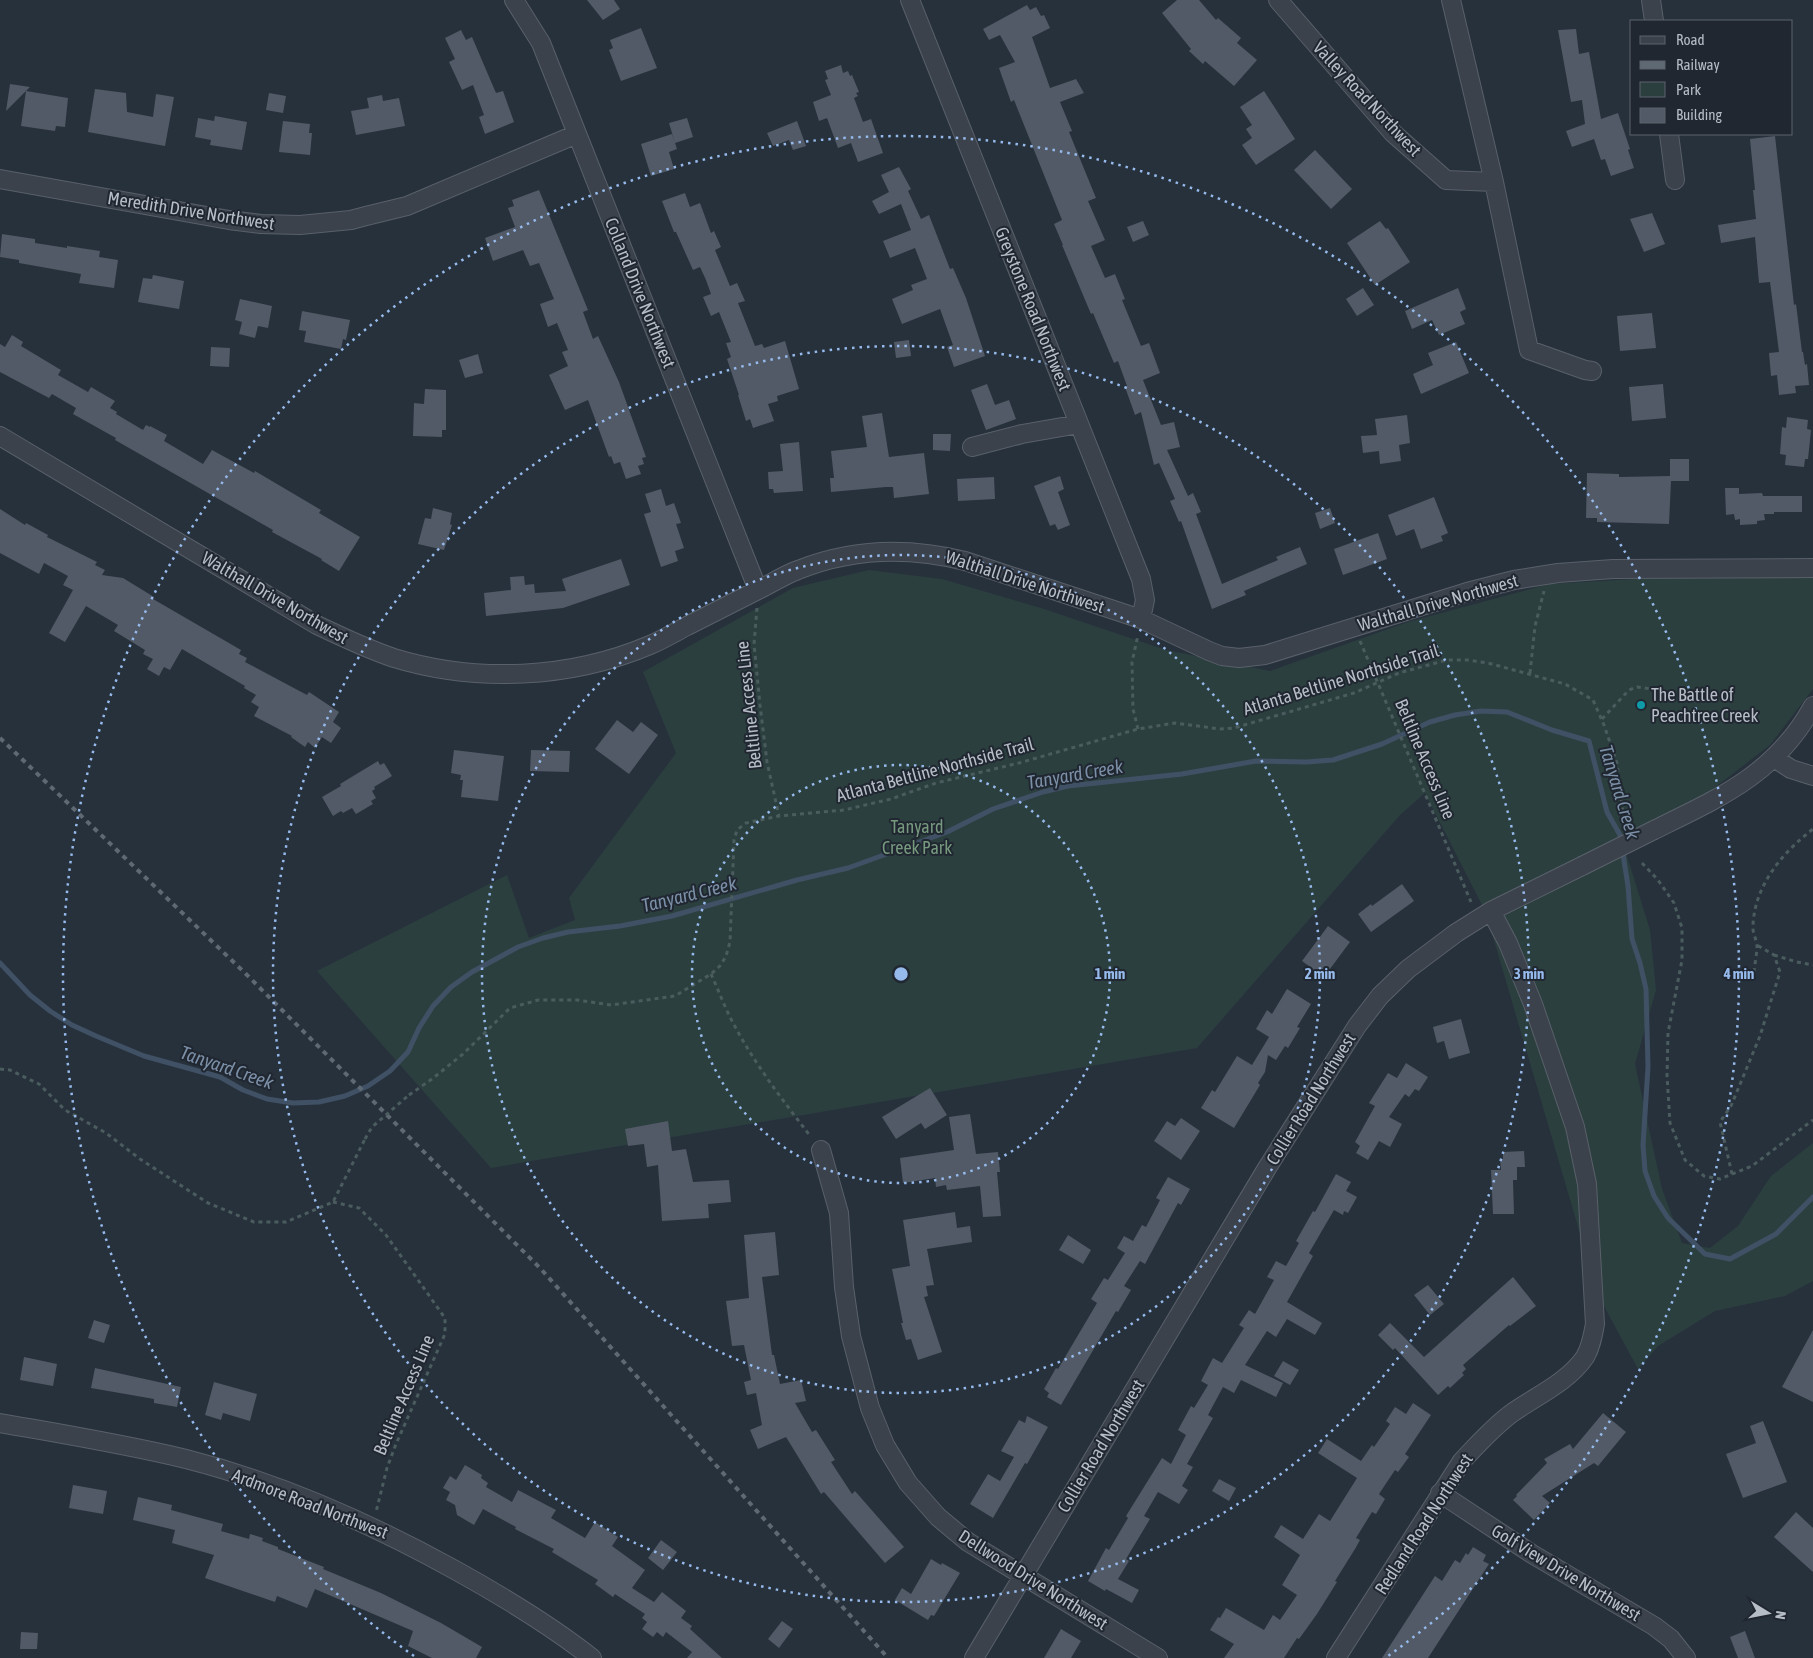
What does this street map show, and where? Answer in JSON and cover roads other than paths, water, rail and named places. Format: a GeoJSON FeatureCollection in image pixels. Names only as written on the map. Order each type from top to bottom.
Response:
{"type":"FeatureCollection","features":[{"type":"Feature","properties":{"kind":"street","name":"Colland Drive Northwest"},"geometry":{"type":"LineString","coordinates":[[514,0],[541,44],[758,590]]}},
{"type":"Feature","properties":{"kind":"street","name":"Valley Road Northwest"},"geometry":{"type":"LineString","coordinates":[[1278,0],[1394,134],[1446,180],[1494,182]]}},
{"type":"Feature","properties":{"kind":"street"},"geometry":{"type":"LineString","coordinates":[[1451,0],[1494,182],[1530,350],[1592,371]]}},
{"type":"Feature","properties":{"kind":"street"},"geometry":{"type":"LineString","coordinates":[[1651,0],[1654,20]]}},
{"type":"Feature","properties":{"kind":"street","name":"Greystone Road Northwest"},"geometry":{"type":"LineString","coordinates":[[914,1],[1141,579],[1145,600],[1141,619]]}},
{"type":"Feature","properties":{"kind":"street","name":"Meredith Drive Northwest"},"geometry":{"type":"LineString","coordinates":[[0,179],[229,220],[261,224],[300,225],[351,220],[408,206],[577,134]]}},
{"type":"Feature","properties":{"kind":"street"},"geometry":{"type":"LineString","coordinates":[[1669,135],[1675,180]]}},
{"type":"Feature","properties":{"kind":"street"},"geometry":{"type":"LineString","coordinates":[[972,447],[1022,434],[1079,424]]}},
{"type":"Feature","properties":{"kind":"street","name":"Walthall Drive Northwest"},"geometry":{"type":"LineString","coordinates":[[0,436],[317,625],[358,645],[385,655],[439,669],[484,674],[521,674],[576,668],[613,658],[650,645],[797,570],[834,558],[872,552],[915,551],[965,561],[1141,619],[1209,651],[1222,656],[1239,658],[1265,654],[1467,592],[1514,580],[1558,573],[1613,569],[1813,568]]}},
{"type":"Feature","properties":{"kind":"street","name":"Collier Road Northwest"},"geometry":{"type":"LineString","coordinates":[[974,1658],[1267,1168],[1357,1026],[1380,996],[1408,969],[1456,933],[1491,910],[1726,795],[1774,758],[1805,720],[1813,706]]}},
{"type":"Feature","properties":{"kind":"street"},"geometry":{"type":"LineString","coordinates":[[1774,758],[1791,769],[1813,776]]}},
{"type":"Feature","properties":{"kind":"street","name":"Redland Road Northwest"},"geometry":{"type":"LineString","coordinates":[[1336,1658],[1462,1461],[1487,1434],[1512,1414],[1567,1376],[1585,1357],[1592,1341],[1595,1324],[1586,1184],[1575,1127],[1533,1004],[1508,942],[1491,910]]}},
{"type":"Feature","properties":{"kind":"street","name":"Dellwood Drive Northwest"},"geometry":{"type":"LineString","coordinates":[[821,1150],[839,1212],[844,1287],[851,1336],[870,1408],[885,1445],[908,1483],[938,1517],[968,1542],[1158,1658]]}},
{"type":"Feature","properties":{"kind":"street","name":"Ardmore Road Northwest"},"geometry":{"type":"LineString","coordinates":[[0,1423],[105,1441],[187,1460],[299,1496],[403,1541],[498,1594],[592,1658]]}},
{"type":"Feature","properties":{"kind":"street","name":"Golf View Drive Northwest"},"geometry":{"type":"LineString","coordinates":[[1440,1494],[1532,1554],[1654,1626],[1671,1639],[1686,1658]]}},
{"type":"Feature","properties":{"kind":"waterway","name":"Tanyard Creek"},"geometry":{"type":"LineString","coordinates":[[0,963],[30,995],[50,1011],[72,1025],[96,1036],[144,1056],[220,1077],[243,1090],[267,1099],[293,1103],[319,1102],[345,1096],[368,1086],[390,1071],[408,1052],[419,1028],[433,1006],[451,987],[472,972],[518,947],[543,938],[568,932],[620,926],[672,916],[797,880],[848,868],[947,832],[993,809],[1043,792],[1068,786],[1182,774],[1256,761],[1306,762],[1333,760],[1382,744],[1430,722],[1455,715],[1481,711],[1507,712],[1552,730],[1589,741],[1607,812],[1620,835],[1628,886],[1632,939],[1646,989],[1648,1067],[1643,1145],[1645,1171],[1654,1196],[1668,1218],[1705,1254],[1730,1259],[1776,1234],[1813,1197]]}},
{"type":"Feature","properties":{"kind":"railway"},"geometry":{"type":"LineString","coordinates":[[0,738],[246,974],[540,1268],[888,1658]]}},
{"type":"Feature","properties":{"kind":"place","name":"The Battle of Peachtree Creek"},"geometry":{"type":"Point","coordinates":[1641,705]}},
{"type":"Feature","properties":{"kind":"park label","name":"Tanyard Creek Park"},"geometry":{"type":"Point","coordinates":[917,838]}}]}
